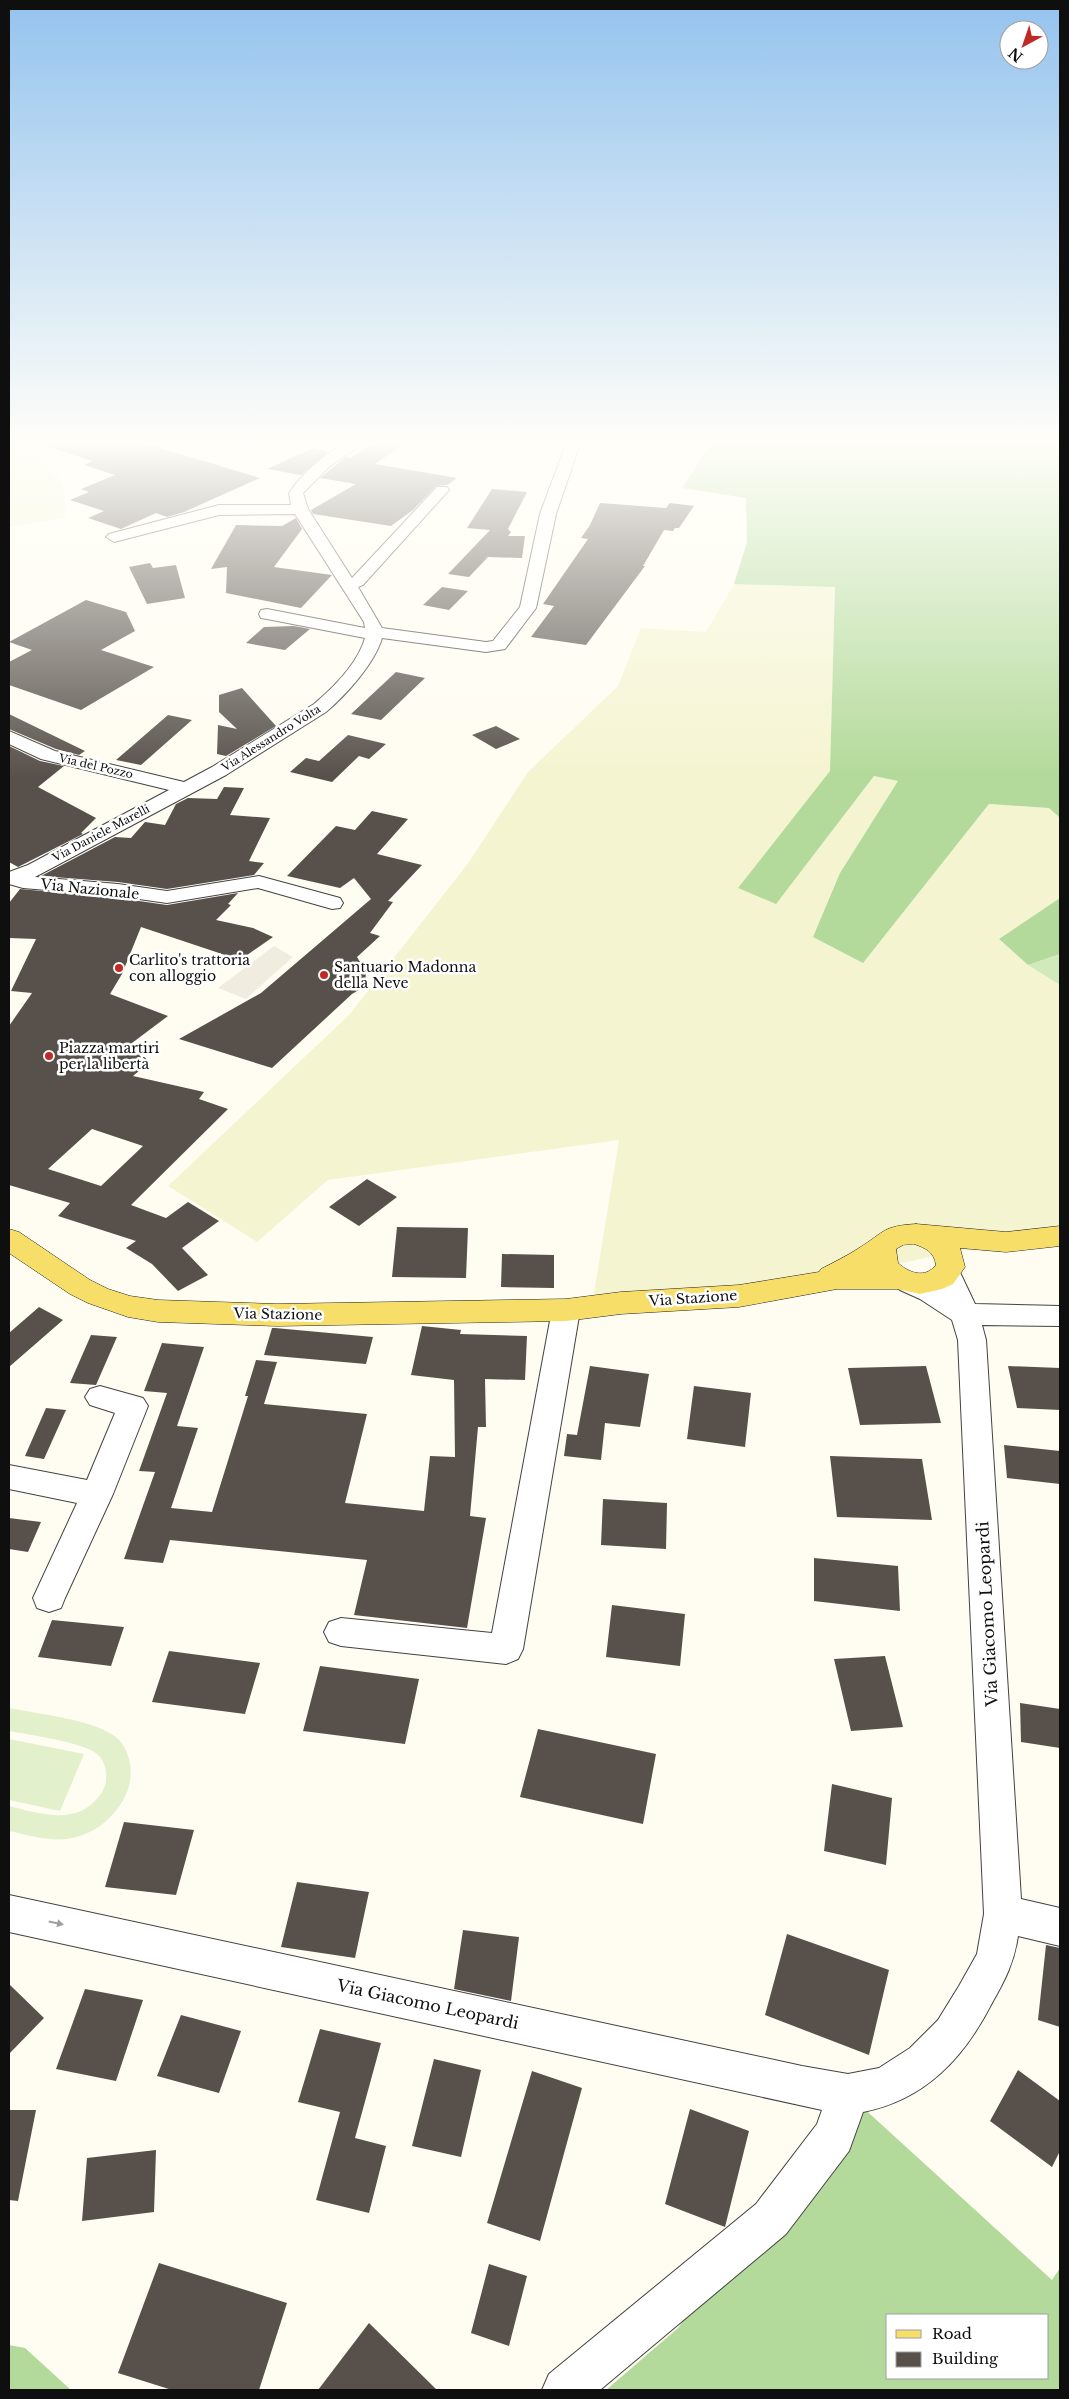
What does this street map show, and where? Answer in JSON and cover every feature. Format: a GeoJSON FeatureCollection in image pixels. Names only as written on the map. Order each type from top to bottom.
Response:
{"type":"FeatureCollection","features":[{"type":"Feature","properties":{"kind":"main road"},"geometry":{"type":"LineString","coordinates":[[1006,1242],[957,1259],[949,1270],[932,1283],[904,1281],[884,1267],[880,1256],[882,1246],[888,1240],[898,1235],[916,1234],[947,1239],[1006,1242],[1060,1236]]}},
{"type":"Feature","properties":{"kind":"main road"},"geometry":{"type":"LineString","coordinates":[[916,1234],[936,1241],[944,1248],[950,1258],[949,1270]]}},
{"type":"Feature","properties":{"kind":"main road","name":"Via Stazione"},"geometry":{"type":"LineString","coordinates":[[9,1239],[80,1287],[98,1296],[128,1306],[158,1311],[277,1315],[566,1310],[621,1302],[739,1296],[820,1281],[904,1281]]}},
{"type":"Feature","properties":{"kind":"main road","name":"Via Stazione"},"geometry":{"type":"LineString","coordinates":[[820,1281],[845,1270],[882,1246]]}},
{"type":"Feature","properties":{"kind":"street"},"geometry":{"type":"LineString","coordinates":[[328,553],[372,622],[375,633]]}},
{"type":"Feature","properties":{"kind":"street"},"geometry":{"type":"LineString","coordinates":[[348,584],[357,582],[384,553]]}},
{"type":"Feature","properties":{"kind":"street"},"geometry":{"type":"LineString","coordinates":[[267,614],[364,633],[486,647],[493,646],[503,642],[528,608],[540,553]]}},
{"type":"Feature","properties":{"kind":"street","name":"Via Alessandro Volta"},"geometry":{"type":"LineString","coordinates":[[186,788],[250,752],[332,698],[370,651],[375,633]]}},
{"type":"Feature","properties":{"kind":"street","name":"Via del Pozzo"},"geometry":{"type":"LineString","coordinates":[[9,736],[48,755],[186,788]]}},
{"type":"Feature","properties":{"kind":"street","name":"Via Daniele Marelli"},"geometry":{"type":"LineString","coordinates":[[12,878],[30,872],[186,788]]}},
{"type":"Feature","properties":{"kind":"street","name":"Via Nazionale"},"geometry":{"type":"LineString","coordinates":[[12,878],[23,882],[118,890],[168,897],[259,882],[332,903]]}},
{"type":"Feature","properties":{"kind":"street","name":"Via Giacomo Leopardi"},"geometry":{"type":"LineString","coordinates":[[9,1913],[802,2086],[848,2094],[886,2088],[924,2062],[952,2034],[995,1959],[1003,1914],[972,1340],[949,1270]]}},
{"type":"Feature","properties":{"kind":"street"},"geometry":{"type":"LineString","coordinates":[[904,1281],[930,1292],[965,1314],[1060,1316]]}},
{"type":"Feature","properties":{"kind":"street"},"geometry":{"type":"LineString","coordinates":[[341,1632],[506,1649],[566,1310]]}},
{"type":"Feature","properties":{"kind":"street"},"geometry":{"type":"LineString","coordinates":[[49,1598],[97,1494],[133,1406],[100,1397]]}},
{"type":"Feature","properties":{"kind":"street"},"geometry":{"type":"LineString","coordinates":[[9,1477],[97,1494]]}},
{"type":"Feature","properties":{"kind":"street"},"geometry":{"type":"LineString","coordinates":[[1003,1914],[1060,1927]]}},
{"type":"Feature","properties":{"kind":"street"},"geometry":{"type":"LineString","coordinates":[[565,2390],[771,2219],[834,2136],[848,2094]]}},
{"type":"Feature","properties":{"kind":"green space"},"geometry":{"type":"Polygon","coordinates":[[[744,553],[1060,553],[1060,818],[1049,808],[989,804],[863,963],[813,937],[840,873],[898,781],[874,776],[776,904],[738,888],[830,771],[835,587],[734,584],[744,553]]]}},
{"type":"Feature","properties":{"kind":"green space"},"geometry":{"type":"Polygon","coordinates":[[[734,584],[835,586],[830,771],[738,888],[776,903],[874,776],[899,781],[840,873],[863,963],[989,804],[1049,808],[1060,818],[1060,898],[999,939],[1028,965],[1060,985],[1060,1235],[948,1253],[884,1267],[731,1295],[593,1299],[619,1140],[328,1180],[257,1242],[168,1186],[350,1014],[469,862],[528,772],[618,686],[641,628],[706,632],[734,584]]]}},
{"type":"Feature","properties":{"kind":"green space"},"geometry":{"type":"Polygon","coordinates":[[[1060,898],[1060,954],[1028,965],[999,939],[1060,898]]]}},
{"type":"Feature","properties":{"kind":"green space"},"geometry":{"type":"Polygon","coordinates":[[[1060,954],[1060,985],[1028,965],[1060,954]]]}},
{"type":"Feature","properties":{"kind":"green space"},"geometry":{"type":"Polygon","coordinates":[[[9,1708],[91,1725],[103,1729],[121,1742],[129,1759],[131,1771],[130,1784],[120,1806],[112,1816],[91,1831],[71,1838],[44,1838],[9,1831],[9,1806],[31,1812],[54,1815],[76,1813],[86,1808],[97,1799],[103,1790],[106,1770],[102,1760],[90,1750],[68,1743],[9,1731],[9,1708]]]}},
{"type":"Feature","properties":{"kind":"green space"},"geometry":{"type":"Polygon","coordinates":[[[9,1739],[84,1754],[60,1811],[9,1800],[9,1739]]]}},
{"type":"Feature","properties":{"kind":"green space"},"geometry":{"type":"Polygon","coordinates":[[[848,2094],[1052,2280],[1060,2268],[1060,2390],[606,2390],[678,2328],[848,2094]]]}},
{"type":"Feature","properties":{"kind":"green space"},"geometry":{"type":"Polygon","coordinates":[[[9,2345],[25,2348],[71,2390],[9,2390],[9,2345]]]}},
{"type":"Feature","properties":{"kind":"shaded area"},"geometry":{"type":"Polygon","coordinates":[[[274,946],[293,957],[246,999],[218,988],[274,946]]]}},
{"type":"Feature","properties":{"kind":"building"},"geometry":{"type":"Polygon","coordinates":[[[220,553],[284,553],[274,567],[332,575],[301,608],[226,593],[227,567],[211,569],[220,553]]]}},
{"type":"Feature","properties":{"kind":"building"},"geometry":{"type":"Polygon","coordinates":[[[468,553],[523,553],[522,558],[488,557],[469,577],[448,574],[468,553]]]}},
{"type":"Feature","properties":{"kind":"building"},"geometry":{"type":"Polygon","coordinates":[[[578,553],[651,553],[643,566],[645,566],[586,645],[531,637],[554,606],[543,604],[578,553]]]}},
{"type":"Feature","properties":{"kind":"building"},"geometry":{"type":"Polygon","coordinates":[[[150,563],[153,568],[176,565],[185,598],[147,604],[129,567],[150,563]]]}},
{"type":"Feature","properties":{"kind":"building"},"geometry":{"type":"Polygon","coordinates":[[[442,587],[468,591],[449,610],[423,605],[442,587]]]}},
{"type":"Feature","properties":{"kind":"building"},"geometry":{"type":"Polygon","coordinates":[[[86,600],[126,612],[135,631],[101,650],[154,667],[81,710],[9,685],[9,662],[32,650],[9,642],[86,600]]]}},
{"type":"Feature","properties":{"kind":"building"},"geometry":{"type":"Polygon","coordinates":[[[294,626],[310,629],[285,650],[246,643],[264,627],[294,626]]]}},
{"type":"Feature","properties":{"kind":"building"},"geometry":{"type":"Polygon","coordinates":[[[396,672],[425,678],[381,720],[351,714],[396,672]]]}},
{"type":"Feature","properties":{"kind":"building"},"geometry":{"type":"Polygon","coordinates":[[[242,688],[276,726],[226,756],[217,754],[218,725],[237,729],[219,712],[219,695],[242,688]]]}},
{"type":"Feature","properties":{"kind":"building"},"geometry":{"type":"Polygon","coordinates":[[[9,714],[85,751],[79,755],[56,749],[9,729],[9,714]]]}},
{"type":"Feature","properties":{"kind":"building"},"geometry":{"type":"Polygon","coordinates":[[[168,715],[192,720],[141,765],[116,760],[168,715]]]}},
{"type":"Feature","properties":{"kind":"building"},"geometry":{"type":"Polygon","coordinates":[[[496,726],[520,739],[496,749],[472,735],[496,726]]]}},
{"type":"Feature","properties":{"kind":"building"},"geometry":{"type":"Polygon","coordinates":[[[348,735],[386,744],[369,759],[359,756],[332,782],[290,772],[306,758],[319,761],[348,735]]]}},
{"type":"Feature","properties":{"kind":"building"},"geometry":{"type":"Polygon","coordinates":[[[9,746],[40,761],[64,766],[38,787],[96,818],[81,833],[83,834],[18,867],[9,862],[9,746]]]}},
{"type":"Feature","properties":{"kind":"building"},"geometry":{"type":"Polygon","coordinates":[[[224,787],[244,788],[230,815],[270,818],[249,861],[264,863],[254,875],[167,889],[118,882],[41,876],[115,837],[131,838],[145,822],[165,825],[176,804],[188,798],[217,799],[224,787]]]}},
{"type":"Feature","properties":{"kind":"building"},"geometry":{"type":"Polygon","coordinates":[[[372,811],[408,819],[377,854],[422,865],[388,901],[393,902],[370,933],[380,936],[357,957],[366,972],[365,983],[362,988],[352,994],[272,1068],[179,1039],[261,993],[371,899],[354,878],[340,888],[287,876],[336,826],[355,830],[372,811]]]}},
{"type":"Feature","properties":{"kind":"building"},"geometry":{"type":"Polygon","coordinates":[[[20,889],[118,898],[167,905],[238,893],[228,904],[231,905],[216,920],[253,928],[273,937],[240,960],[141,927],[122,974],[110,994],[168,1016],[132,1043],[146,1065],[133,1076],[204,1092],[199,1099],[228,1109],[131,1205],[166,1218],[188,1202],[219,1221],[182,1248],[208,1275],[178,1291],[152,1264],[126,1248],[136,1241],[58,1216],[70,1203],[9,1185],[9,1026],[32,993],[11,991],[36,939],[9,938],[9,903],[20,889]],[[92,1129],[48,1169],[101,1186],[143,1146],[92,1129]]]}},
{"type":"Feature","properties":{"kind":"building"},"geometry":{"type":"Polygon","coordinates":[[[367,1179],[397,1197],[359,1226],[329,1207],[367,1179]]]}},
{"type":"Feature","properties":{"kind":"building"},"geometry":{"type":"Polygon","coordinates":[[[397,1227],[468,1228],[466,1278],[392,1277],[397,1227]]]}},
{"type":"Feature","properties":{"kind":"building"},"geometry":{"type":"Polygon","coordinates":[[[502,1254],[554,1255],[554,1288],[501,1287],[502,1254]]]}},
{"type":"Feature","properties":{"kind":"building"},"geometry":{"type":"Polygon","coordinates":[[[39,1307],[63,1320],[9,1367],[9,1333],[39,1307]]]}},
{"type":"Feature","properties":{"kind":"building"},"geometry":{"type":"Polygon","coordinates":[[[422,1326],[461,1330],[460,1334],[527,1336],[525,1380],[485,1379],[486,1427],[478,1427],[470,1516],[486,1518],[467,1628],[354,1615],[367,1560],[170,1540],[163,1563],[124,1559],[155,1472],[139,1471],[167,1393],[144,1391],[162,1343],[204,1347],[177,1426],[198,1428],[171,1508],[212,1512],[248,1396],[245,1396],[256,1360],[277,1362],[264,1404],[367,1414],[345,1503],[424,1511],[430,1456],[455,1457],[454,1380],[411,1375],[422,1326]]]}},
{"type":"Feature","properties":{"kind":"building"},"geometry":{"type":"Polygon","coordinates":[[[272,1328],[373,1337],[366,1364],[264,1355],[272,1328]]]}},
{"type":"Feature","properties":{"kind":"building"},"geometry":{"type":"Polygon","coordinates":[[[91,1335],[117,1337],[96,1385],[70,1383],[91,1335]]]}},
{"type":"Feature","properties":{"kind":"building"},"geometry":{"type":"Polygon","coordinates":[[[590,1366],[649,1374],[640,1427],[605,1423],[601,1460],[564,1456],[567,1434],[577,1435],[590,1366]]]}},
{"type":"Feature","properties":{"kind":"building"},"geometry":{"type":"Polygon","coordinates":[[[926,1366],[941,1423],[860,1425],[848,1368],[926,1366]]]}},
{"type":"Feature","properties":{"kind":"building"},"geometry":{"type":"Polygon","coordinates":[[[1008,1366],[1060,1368],[1060,1410],[1017,1408],[1008,1366]]]}},
{"type":"Feature","properties":{"kind":"building"},"geometry":{"type":"Polygon","coordinates":[[[694,1386],[751,1393],[745,1447],[687,1439],[694,1386]]]}},
{"type":"Feature","properties":{"kind":"building"},"geometry":{"type":"Polygon","coordinates":[[[46,1408],[66,1410],[44,1459],[25,1456],[46,1408]]]}},
{"type":"Feature","properties":{"kind":"building"},"geometry":{"type":"Polygon","coordinates":[[[1004,1445],[1060,1451],[1060,1484],[1007,1478],[1004,1445]]]}},
{"type":"Feature","properties":{"kind":"building"},"geometry":{"type":"Polygon","coordinates":[[[830,1456],[922,1459],[932,1520],[837,1517],[830,1456]]]}},
{"type":"Feature","properties":{"kind":"building"},"geometry":{"type":"Polygon","coordinates":[[[603,1499],[667,1503],[666,1549],[601,1545],[603,1499]]]}},
{"type":"Feature","properties":{"kind":"building"},"geometry":{"type":"Polygon","coordinates":[[[9,1518],[41,1522],[28,1552],[9,1549],[9,1518]]]}},
{"type":"Feature","properties":{"kind":"building"},"geometry":{"type":"Polygon","coordinates":[[[814,1558],[898,1566],[900,1611],[814,1601],[814,1558]]]}},
{"type":"Feature","properties":{"kind":"building"},"geometry":{"type":"Polygon","coordinates":[[[612,1605],[685,1614],[680,1666],[606,1657],[612,1605]]]}},
{"type":"Feature","properties":{"kind":"building"},"geometry":{"type":"Polygon","coordinates":[[[52,1620],[124,1627],[111,1666],[38,1657],[52,1620]]]}},
{"type":"Feature","properties":{"kind":"building"},"geometry":{"type":"Polygon","coordinates":[[[169,1651],[260,1663],[245,1714],[152,1702],[169,1651]]]}},
{"type":"Feature","properties":{"kind":"building"},"geometry":{"type":"Polygon","coordinates":[[[885,1656],[903,1727],[851,1731],[834,1659],[885,1656]]]}},
{"type":"Feature","properties":{"kind":"building"},"geometry":{"type":"Polygon","coordinates":[[[320,1666],[419,1679],[405,1744],[303,1731],[320,1666]]]}},
{"type":"Feature","properties":{"kind":"building"},"geometry":{"type":"Polygon","coordinates":[[[1020,1703],[1060,1709],[1060,1748],[1021,1742],[1020,1703]]]}},
{"type":"Feature","properties":{"kind":"building"},"geometry":{"type":"Polygon","coordinates":[[[538,1729],[656,1754],[643,1824],[520,1797],[538,1729]]]}},
{"type":"Feature","properties":{"kind":"building"},"geometry":{"type":"Polygon","coordinates":[[[832,1784],[892,1798],[886,1865],[824,1851],[832,1784]]]}},
{"type":"Feature","properties":{"kind":"building"},"geometry":{"type":"Polygon","coordinates":[[[124,1822],[194,1830],[176,1895],[105,1887],[124,1822]]]}},
{"type":"Feature","properties":{"kind":"building"},"geometry":{"type":"Polygon","coordinates":[[[297,1882],[369,1892],[355,1958],[281,1947],[297,1882]]]}},
{"type":"Feature","properties":{"kind":"building"},"geometry":{"type":"Polygon","coordinates":[[[463,1930],[519,1937],[511,2001],[454,1989],[463,1930]]]}},
{"type":"Feature","properties":{"kind":"building"},"geometry":{"type":"Polygon","coordinates":[[[787,1934],[889,1970],[869,2055],[765,2015],[787,1934]]]}},
{"type":"Feature","properties":{"kind":"building"},"geometry":{"type":"Polygon","coordinates":[[[1046,1945],[1060,1948],[1060,2027],[1038,2020],[1046,1945]]]}},
{"type":"Feature","properties":{"kind":"building"},"geometry":{"type":"Polygon","coordinates":[[[9,1984],[44,2018],[9,2054],[9,1984]]]}},
{"type":"Feature","properties":{"kind":"building"},"geometry":{"type":"Polygon","coordinates":[[[85,1989],[143,2000],[116,2081],[56,2069],[85,1989]]]}},
{"type":"Feature","properties":{"kind":"building"},"geometry":{"type":"Polygon","coordinates":[[[181,2015],[241,2031],[219,2093],[157,2076],[181,2015]]]}},
{"type":"Feature","properties":{"kind":"building"},"geometry":{"type":"Polygon","coordinates":[[[320,2029],[381,2043],[355,2138],[386,2146],[369,2213],[316,2200],[340,2112],[298,2102],[320,2029]]]}},
{"type":"Feature","properties":{"kind":"building"},"geometry":{"type":"Polygon","coordinates":[[[434,2059],[481,2070],[461,2157],[412,2146],[434,2059]]]}},
{"type":"Feature","properties":{"kind":"building"},"geometry":{"type":"Polygon","coordinates":[[[1018,2070],[1060,2101],[1060,2151],[1052,2167],[990,2121],[1018,2070]]]}},
{"type":"Feature","properties":{"kind":"building"},"geometry":{"type":"Polygon","coordinates":[[[532,2071],[582,2088],[540,2241],[487,2223],[532,2071]]]}},
{"type":"Feature","properties":{"kind":"building"},"geometry":{"type":"Polygon","coordinates":[[[690,2109],[749,2131],[725,2227],[665,2204],[690,2109]]]}},
{"type":"Feature","properties":{"kind":"building"},"geometry":{"type":"Polygon","coordinates":[[[9,2110],[36,2110],[18,2201],[9,2200],[9,2110]]]}},
{"type":"Feature","properties":{"kind":"building"},"geometry":{"type":"Polygon","coordinates":[[[156,2150],[154,2212],[82,2221],[87,2158],[156,2150]]]}},
{"type":"Feature","properties":{"kind":"building"},"geometry":{"type":"Polygon","coordinates":[[[159,2263],[287,2303],[259,2390],[172,2390],[118,2373],[159,2263]]]}},
{"type":"Feature","properties":{"kind":"building"},"geometry":{"type":"Polygon","coordinates":[[[489,2264],[527,2276],[509,2346],[471,2333],[489,2264]]]}},
{"type":"Feature","properties":{"kind":"building"},"geometry":{"type":"Polygon","coordinates":[[[369,2323],[437,2390],[318,2390],[369,2323]]]}},
{"type":"Feature","properties":{"kind":"place","name":"Carlito's trattoria con alloggio"},"geometry":{"type":"Point","coordinates":[119,968]}},
{"type":"Feature","properties":{"kind":"place","name":"Santuario Madonna della Neve"},"geometry":{"type":"Point","coordinates":[324,975]}},
{"type":"Feature","properties":{"kind":"place","name":"Piazza martiri per la libertà"},"geometry":{"type":"Point","coordinates":[49,1056]}}]}
